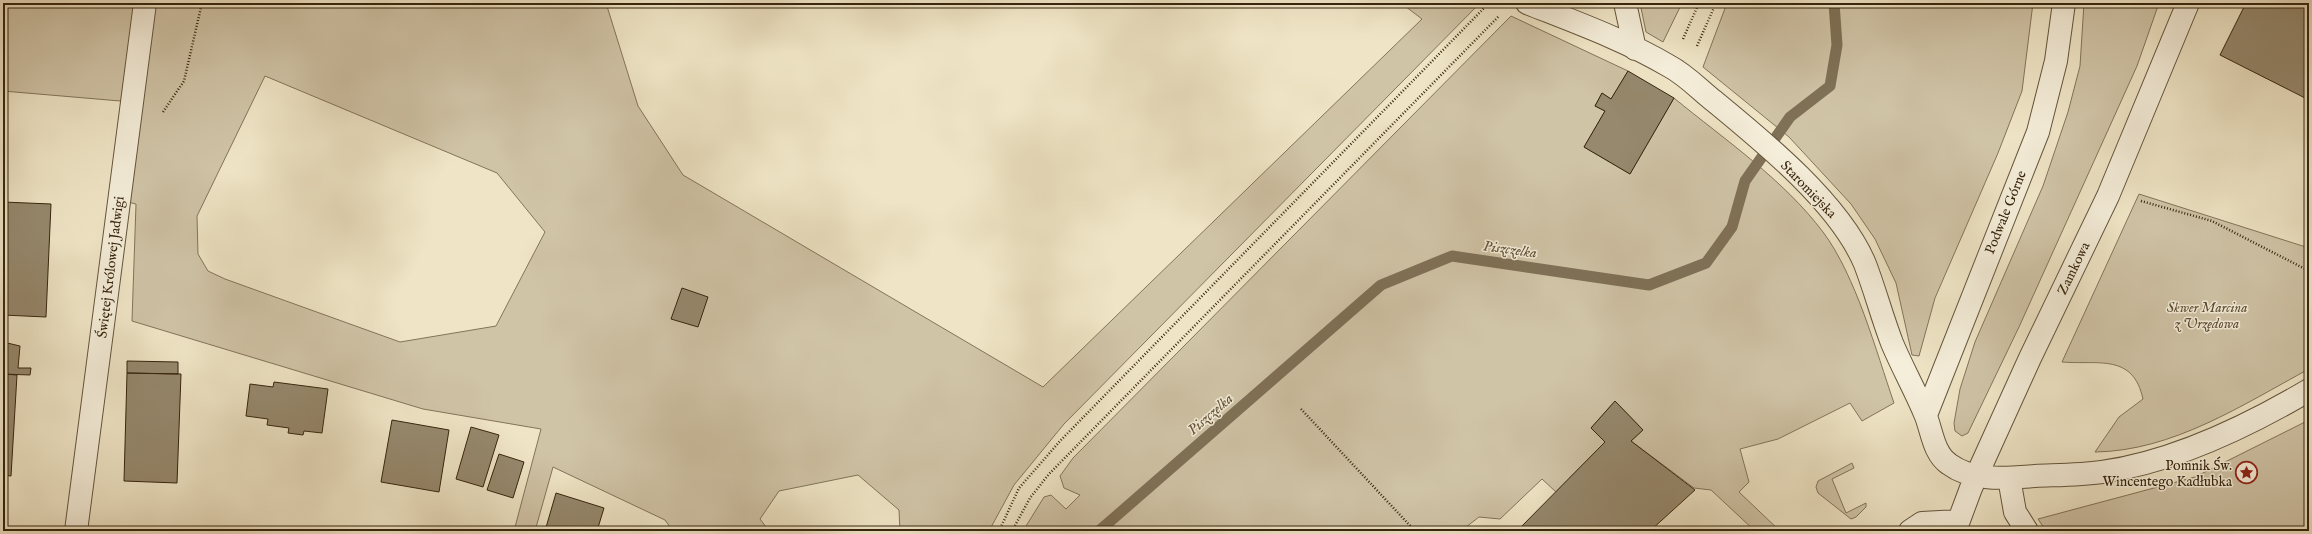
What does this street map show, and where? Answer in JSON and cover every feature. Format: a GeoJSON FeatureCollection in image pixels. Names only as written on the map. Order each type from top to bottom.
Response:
{"type":"FeatureCollection","features":[{"type":"Feature","properties":{"kind":"street","name":"Świętej Królowej Jadwigi"},"geometry":{"type":"LineString","coordinates":[[76,531],[145,3]]}},
{"type":"Feature","properties":{"kind":"street","name":"Staromiejska"},"geometry":{"type":"LineString","coordinates":[[1527,3],[1635,49],[1677,72],[1738,121],[1788,166],[1837,217],[1864,262],[1893,344],[1926,416],[1936,447],[1947,463],[1976,476]]}},
{"type":"Feature","properties":{"kind":"street"},"geometry":{"type":"LineString","coordinates":[[1624,3],[1635,49]]}},
{"type":"Feature","properties":{"kind":"street","name":"Podwale Górne"},"geometry":{"type":"LineString","coordinates":[[1926,416],[2038,132],[2056,61],[2064,3]]}},
{"type":"Feature","properties":{"kind":"street","name":"Zamkowa"},"geometry":{"type":"LineString","coordinates":[[1957,526],[1976,476],[2108,196],[2188,3]]}},
{"type":"Feature","properties":{"kind":"street"},"geometry":{"type":"LineString","coordinates":[[1976,476],[2009,478],[2101,472],[2144,464],[2184,451],[2286,403],[2309,390]]}},
{"type":"Feature","properties":{"kind":"street"},"geometry":{"type":"LineString","coordinates":[[2009,478],[2015,521],[2027,531]]}},
{"type":"Feature","properties":{"kind":"street"},"geometry":{"type":"LineString","coordinates":[[1910,531],[1922,523],[1957,526]]}},
{"type":"Feature","properties":{"kind":"path"},"geometry":{"type":"LineString","coordinates":[[162,114],[184,81],[202,3]]}},
{"type":"Feature","properties":{"kind":"path"},"geometry":{"type":"LineString","coordinates":[[999,531],[1019,488],[1061,440],[1489,3]]}},
{"type":"Feature","properties":{"kind":"path"},"geometry":{"type":"LineString","coordinates":[[1677,72],[1699,3]]}},
{"type":"Feature","properties":{"kind":"path"},"geometry":{"type":"LineString","coordinates":[[1677,72],[1716,3]]}},
{"type":"Feature","properties":{"kind":"path"},"geometry":{"type":"LineString","coordinates":[[1012,531],[1030,498],[1049,474],[1501,14]]}},
{"type":"Feature","properties":{"kind":"path"},"geometry":{"type":"LineString","coordinates":[[2136,199],[2212,221],[2309,271]]}},
{"type":"Feature","properties":{"kind":"path"},"geometry":{"type":"LineString","coordinates":[[1301,409],[1415,531]]}},
{"type":"Feature","properties":{"kind":"green space"},"geometry":{"type":"Polygon","coordinates":[[[3,3],[606,3],[638,106],[683,175],[1043,387],[1422,19],[1401,3],[1480,3],[1064,424],[1014,485],[989,531],[900,531],[899,510],[858,475],[779,491],[760,519],[769,531],[673,531],[665,520],[553,467],[535,531],[514,531],[541,429],[423,409],[132,321],[136,204],[119,200],[132,102],[3,91],[3,3]],[[265,76],[197,216],[198,254],[208,271],[225,279],[400,342],[496,326],[545,232],[497,173],[265,76]]]}},
{"type":"Feature","properties":{"kind":"green space"},"geometry":{"type":"Polygon","coordinates":[[[1640,3],[1682,3],[1663,42],[1646,32],[1640,3]]]}},
{"type":"Feature","properties":{"kind":"green space"},"geometry":{"type":"Polygon","coordinates":[[[1727,3],[2033,3],[2022,91],[1998,153],[1935,298],[1919,356],[1912,355],[1896,283],[1875,239],[1851,204],[1789,137],[1703,67],[1727,3]]]}},
{"type":"Feature","properties":{"kind":"green space"},"geometry":{"type":"Polygon","coordinates":[[[2084,3],[2159,3],[2137,66],[2019,327],[1968,433],[1962,436],[1955,431],[1954,423],[1960,389],[1975,342],[2043,186],[2068,112],[2080,66],[2084,3]]]}},
{"type":"Feature","properties":{"kind":"green space"},"geometry":{"type":"Polygon","coordinates":[[[1511,16],[1628,71],[1611,99],[1602,93],[1595,106],[1605,111],[1584,147],[1630,174],[1674,98],[1772,177],[1807,213],[1823,232],[1835,250],[1864,314],[1894,403],[1862,421],[1850,403],[1778,439],[1740,449],[1749,482],[1739,492],[1780,531],[1755,531],[1711,490],[1694,488],[1631,441],[1643,430],[1615,401],[1591,428],[1605,442],[1556,492],[1542,479],[1500,519],[1479,517],[1461,531],[1023,531],[1044,497],[1051,495],[1066,509],[1080,495],[1064,488],[1060,476],[1073,458],[1511,16]]]}},
{"type":"Feature","properties":{"kind":"green space","name":"Skwer Marcina z Urzędowa"},"geometry":{"type":"Polygon","coordinates":[[[2139,194],[2309,248],[2309,369],[2232,411],[2179,435],[2152,444],[2124,450],[2095,452],[2119,417],[2143,399],[2138,384],[2131,374],[2112,364],[2062,362],[2139,194]]]}},
{"type":"Feature","properties":{"kind":"green space"},"geometry":{"type":"Polygon","coordinates":[[[2309,420],[2309,531],[2046,531],[2038,519],[2195,477],[2309,420]]]}},
{"type":"Feature","properties":{"kind":"green space"},"geometry":{"type":"Polygon","coordinates":[[[1852,463],[1854,468],[1832,479],[1846,513],[1866,503],[1866,507],[1856,517],[1851,519],[1818,493],[1816,487],[1818,481],[1852,463]]]}},
{"type":"Feature","properties":{"kind":"building"},"geometry":{"type":"Polygon","coordinates":[[[2246,3],[2309,3],[2309,100],[2220,55],[2246,3]]]}},
{"type":"Feature","properties":{"kind":"building"},"geometry":{"type":"Polygon","coordinates":[[[1628,71],[1674,98],[1630,174],[1584,147],[1605,111],[1595,106],[1602,93],[1611,99],[1628,71]]]}},
{"type":"Feature","properties":{"kind":"building"},"geometry":{"type":"Polygon","coordinates":[[[3,202],[51,204],[46,317],[3,315],[3,202]]]}},
{"type":"Feature","properties":{"kind":"building"},"geometry":{"type":"Polygon","coordinates":[[[682,288],[708,297],[698,327],[671,319],[682,288]]]}},
{"type":"Feature","properties":{"kind":"building"},"geometry":{"type":"Polygon","coordinates":[[[3,342],[20,346],[18,368],[31,368],[30,375],[3,374],[3,342]]]}},
{"type":"Feature","properties":{"kind":"building"},"geometry":{"type":"Polygon","coordinates":[[[127,361],[178,362],[178,374],[127,373],[127,361]]]}},
{"type":"Feature","properties":{"kind":"building"},"geometry":{"type":"Polygon","coordinates":[[[127,373],[181,374],[177,483],[124,481],[127,373]]]}},
{"type":"Feature","properties":{"kind":"building"},"geometry":{"type":"Polygon","coordinates":[[[3,374],[17,375],[11,476],[3,475],[3,374]]]}},
{"type":"Feature","properties":{"kind":"building"},"geometry":{"type":"Polygon","coordinates":[[[274,382],[328,389],[322,433],[304,431],[303,435],[288,433],[289,428],[267,425],[268,419],[246,416],[250,384],[273,387],[274,382]]]}},
{"type":"Feature","properties":{"kind":"building"},"geometry":{"type":"Polygon","coordinates":[[[1615,401],[1643,430],[1631,441],[1695,490],[1650,531],[1517,531],[1605,442],[1591,428],[1615,401]]]}},
{"type":"Feature","properties":{"kind":"building"},"geometry":{"type":"Polygon","coordinates":[[[392,420],[449,430],[439,492],[381,482],[392,420]]]}},
{"type":"Feature","properties":{"kind":"building"},"geometry":{"type":"Polygon","coordinates":[[[471,427],[499,435],[483,487],[456,479],[471,427]]]}},
{"type":"Feature","properties":{"kind":"building"},"geometry":{"type":"Polygon","coordinates":[[[499,454],[524,462],[513,498],[487,490],[499,454]]]}},
{"type":"Feature","properties":{"kind":"building"},"geometry":{"type":"Polygon","coordinates":[[[556,493],[604,508],[597,531],[545,531],[556,493]]]}},
{"type":"Feature","properties":{"kind":"waterway","name":"Piszczelka"},"geometry":{"type":"LineString","coordinates":[[1099,531],[1381,285],[1452,256],[1649,285],[1706,263],[1732,227],[1745,181],[1790,117],[1830,86],[1837,45],[1834,3]]}},
{"type":"Feature","properties":{"kind":"place","name":"Pomnik Św. Wincentego Kadłubka"},"geometry":{"type":"Point","coordinates":[2247,473]}}]}
